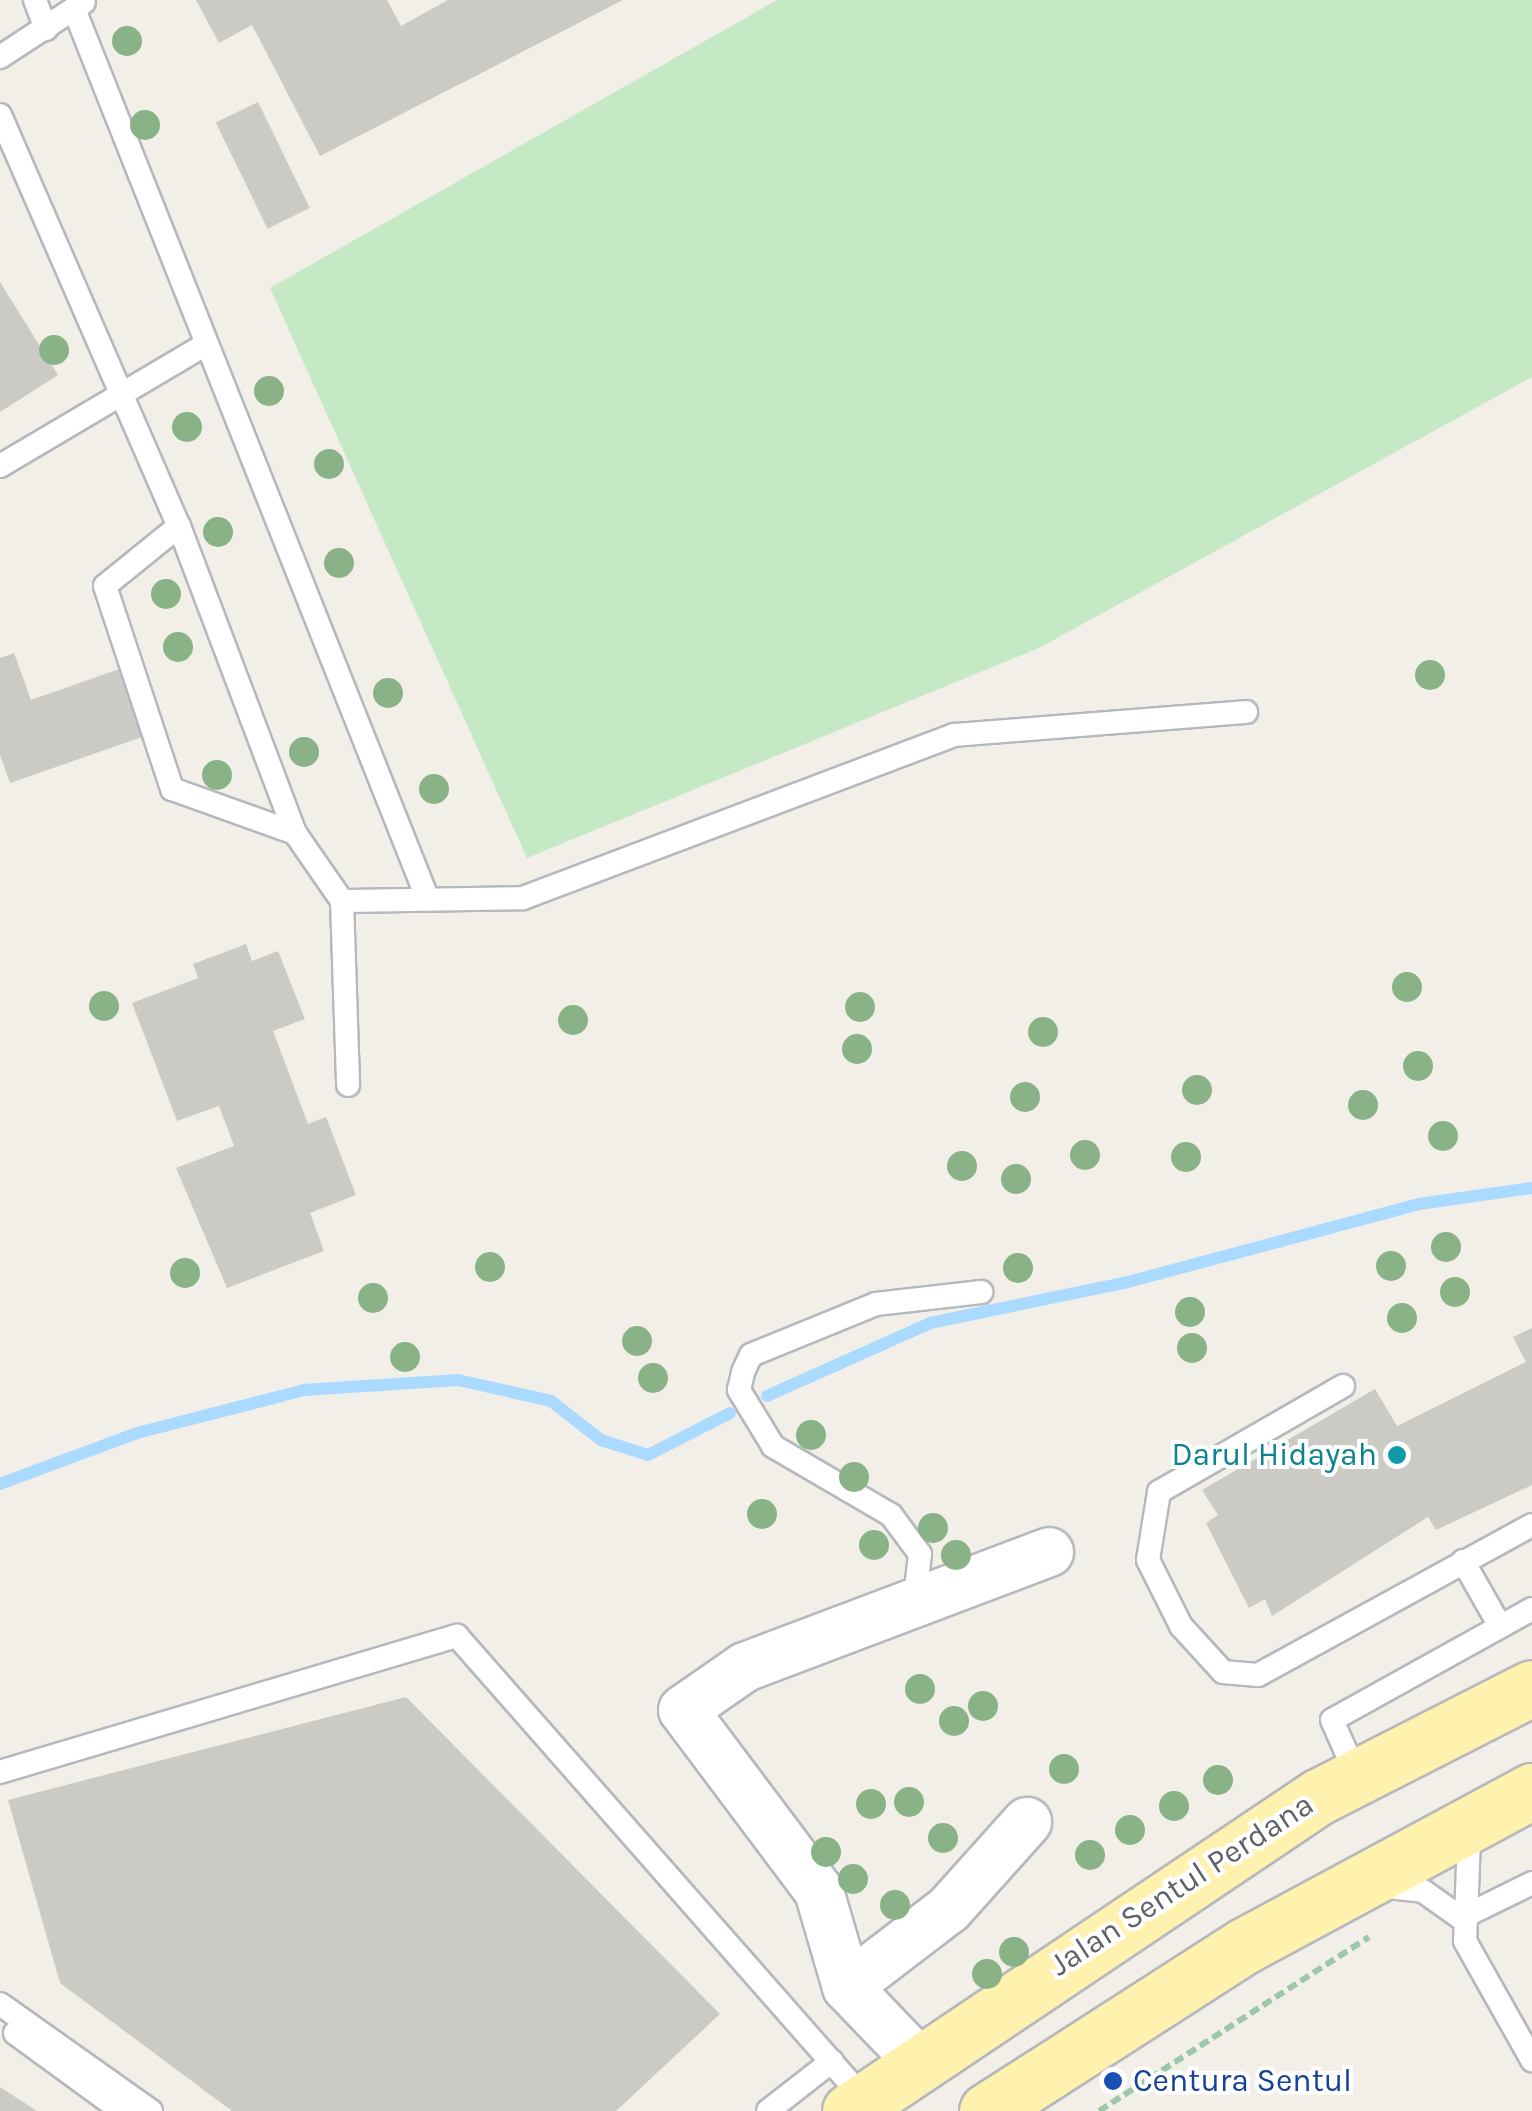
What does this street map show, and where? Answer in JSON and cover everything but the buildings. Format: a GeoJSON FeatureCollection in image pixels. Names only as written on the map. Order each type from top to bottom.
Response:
{"type":"FeatureCollection","features":[{"type":"Feature","properties":{"kind":"main road","name":"Jalan Sentul Perdana"},"geometry":{"type":"LineString","coordinates":[[855,2096],[917,2060],[1048,1971],[1356,1774],[1532,1688]]}},
{"type":"Feature","properties":{"kind":"main road"},"geometry":{"type":"LineString","coordinates":[[1000,2100],[1350,1886],[1515,1800]]}},
{"type":"Feature","properties":{"kind":"main road"},"geometry":{"type":"LineString","coordinates":[[1000,2100],[994,2031],[1048,1971]]}},
{"type":"Feature","properties":{"kind":"main road"},"geometry":{"type":"LineString","coordinates":[[855,2096],[946,2061],[1000,2100]]}},
{"type":"Feature","properties":{"kind":"street"},"geometry":{"type":"LineString","coordinates":[[917,2060],[847,1987],[819,1891],[683,1710],[744,1667],[916,1598],[1049,1552]]}},
{"type":"Feature","properties":{"kind":"street"},"geometry":{"type":"LineString","coordinates":[[847,1987],[949,1909],[1027,1822]]}},
{"type":"Feature","properties":{"kind":"lane"},"geometry":{"type":"LineString","coordinates":[[35,0],[46,29]]}},
{"type":"Feature","properties":{"kind":"lane"},"geometry":{"type":"LineString","coordinates":[[0,56],[81,4],[203,346],[426,895]]}},
{"type":"Feature","properties":{"kind":"lane"},"geometry":{"type":"LineString","coordinates":[[0,115],[179,526],[295,833],[342,901],[348,1085]]}},
{"type":"Feature","properties":{"kind":"lane"},"geometry":{"type":"LineString","coordinates":[[0,466],[203,346]]}},
{"type":"Feature","properties":{"kind":"lane"},"geometry":{"type":"LineString","coordinates":[[179,526],[104,586],[172,788],[295,833]]}},
{"type":"Feature","properties":{"kind":"lane"},"geometry":{"type":"LineString","coordinates":[[342,901],[403,906],[426,895],[523,898],[954,735],[1246,712]]}},
{"type":"Feature","properties":{"kind":"lane"},"geometry":{"type":"LineString","coordinates":[[916,1598],[920,1554],[891,1515],[774,1446],[739,1390],[751,1354],[876,1304],[981,1292]]}},
{"type":"Feature","properties":{"kind":"lane"},"geometry":{"type":"LineString","coordinates":[[1343,1386],[1158,1492],[1148,1560],[1180,1626],[1223,1672],[1258,1675],[1462,1560],[1530,1530]]}},
{"type":"Feature","properties":{"kind":"lane"},"geometry":{"type":"LineString","coordinates":[[1462,1560],[1500,1626]]}},
{"type":"Feature","properties":{"kind":"lane"},"geometry":{"type":"LineString","coordinates":[[1356,1774],[1332,1720],[1532,1608]]}},
{"type":"Feature","properties":{"kind":"lane"},"geometry":{"type":"LineString","coordinates":[[0,1772],[457,1636],[855,2096]]}},
{"type":"Feature","properties":{"kind":"lane"},"geometry":{"type":"LineString","coordinates":[[1460,1918],[1470,1840],[1515,1800]]}},
{"type":"Feature","properties":{"kind":"lane"},"geometry":{"type":"LineString","coordinates":[[1460,1918],[1532,1883]]}},
{"type":"Feature","properties":{"kind":"lane"},"geometry":{"type":"LineString","coordinates":[[1350,1886],[1423,1891],[1460,1918],[1532,2060]]}},
{"type":"Feature","properties":{"kind":"lane"},"geometry":{"type":"LineString","coordinates":[[0,2004],[151,2111]]}},
{"type":"Feature","properties":{"kind":"lane"},"geometry":{"type":"LineString","coordinates":[[0,2022],[122,2111]]}},
{"type":"Feature","properties":{"kind":"lane"},"geometry":{"type":"LineString","coordinates":[[768,2111],[855,2096]]}},
{"type":"Feature","properties":{"kind":"path"},"geometry":{"type":"LineString","coordinates":[[1099,2111],[1378,1932]]}},
{"type":"Feature","properties":{"kind":"green space"},"geometry":{"type":"Polygon","coordinates":[[[777,0],[1532,0],[1532,377],[1039,648],[527,858],[270,288],[777,0]]]}},
{"type":"Feature","properties":{"kind":"waterway"},"geometry":{"type":"LineString","coordinates":[[767,1396],[930,1323],[1128,1282],[1419,1204],[1532,1188]]}},
{"type":"Feature","properties":{"kind":"waterway"},"geometry":{"type":"LineString","coordinates":[[0,1484],[137,1433],[304,1390],[458,1380],[551,1401],[601,1440],[648,1455],[730,1413]]}},
{"type":"Feature","properties":{"kind":"place","name":"Darul Hidayah"},"geometry":{"type":"Point","coordinates":[1397,1455]}},
{"type":"Feature","properties":{"kind":"place","name":"Centura Sentul"},"geometry":{"type":"Point","coordinates":[1113,2081]}}]}
